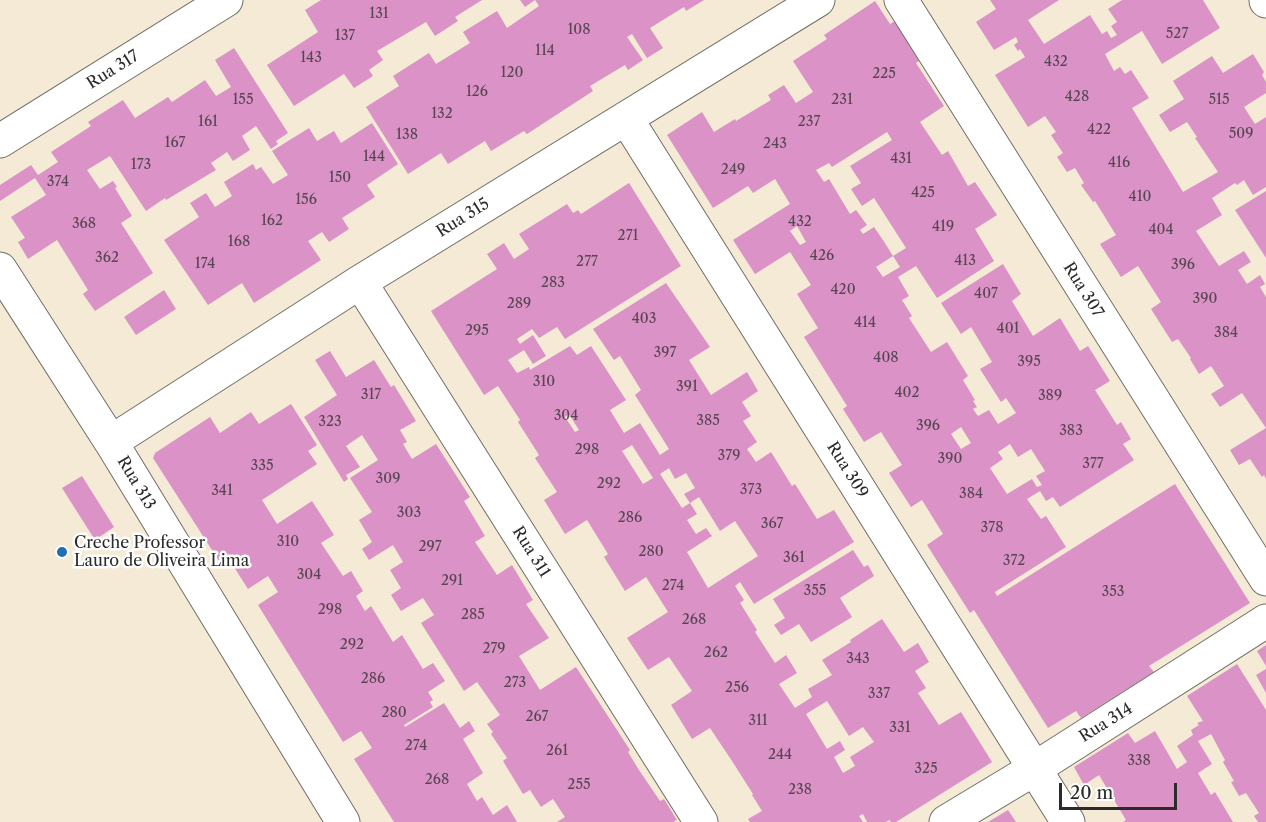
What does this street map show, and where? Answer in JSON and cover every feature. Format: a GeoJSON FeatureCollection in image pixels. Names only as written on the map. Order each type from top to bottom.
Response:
{"type":"FeatureCollection","features":[{"type":"Feature","properties":{"kind":"street","name":"Rua 317"},"geometry":{"type":"LineString","coordinates":[[0,141],[226,0]]}},
{"type":"Feature","properties":{"kind":"street","name":"Rua 315"},"geometry":{"type":"LineString","coordinates":[[111,442],[360,282],[818,0]]}},
{"type":"Feature","properties":{"kind":"street","name":"Rua 307"},"geometry":{"type":"LineString","coordinates":[[901,0],[1266,579]]}},
{"type":"Feature","properties":{"kind":"street","name":"Rua 309"},"geometry":{"type":"LineString","coordinates":[[626,118],[1068,822]]}},
{"type":"Feature","properties":{"kind":"street","name":"Rua 313"},"geometry":{"type":"LineString","coordinates":[[0,269],[111,442],[343,822]]}},
{"type":"Feature","properties":{"kind":"street","name":"Rua 311"},"geometry":{"type":"LineString","coordinates":[[360,282],[701,822]]}},
{"type":"Feature","properties":{"kind":"street","name":"Rua 314"},"geometry":{"type":"LineString","coordinates":[[945,822],[1034,769],[1266,621]]}},
{"type":"Feature","properties":{"kind":"building"},"geometry":{"type":"Polygon","coordinates":[[[321,0],[482,0],[455,17],[458,21],[435,36],[426,22],[377,51],[383,60],[369,70],[373,76],[354,88],[344,74],[294,106],[267,65],[318,32],[305,10],[321,0]]]}},
{"type":"Feature","properties":{"kind":"building"},"geometry":{"type":"Polygon","coordinates":[[[520,0],[535,0],[525,7],[520,0]]]}},
{"type":"Feature","properties":{"kind":"building"},"geometry":{"type":"Polygon","coordinates":[[[535,0],[704,0],[686,11],[684,7],[650,28],[663,48],[647,58],[632,34],[627,37],[643,60],[628,70],[625,65],[590,86],[593,91],[527,134],[524,131],[491,151],[485,141],[448,164],[441,153],[408,174],[366,107],[399,86],[393,76],[429,53],[436,64],[470,43],[463,32],[497,11],[507,28],[539,6],[535,0]]]}},
{"type":"Feature","properties":{"kind":"building"},"geometry":{"type":"Polygon","coordinates":[[[990,0],[1059,0],[1028,20],[1044,44],[1090,15],[1102,34],[1107,31],[1111,38],[1117,35],[1111,26],[1117,22],[1108,9],[1122,0],[1203,0],[1220,28],[1162,64],[1142,31],[1105,54],[1114,71],[1120,67],[1125,74],[1131,70],[1149,98],[1132,108],[1183,192],[1218,172],[1187,122],[1170,132],[1159,115],[1184,99],[1173,81],[1212,56],[1223,73],[1253,54],[1264,72],[1262,75],[1266,82],[1266,93],[1244,107],[1255,124],[1266,117],[1266,187],[1253,195],[1244,180],[1237,185],[1235,183],[1212,198],[1222,215],[1196,231],[1219,266],[1244,251],[1251,262],[1238,270],[1247,284],[1260,275],[1265,284],[1260,287],[1266,297],[1266,428],[1242,393],[1220,407],[1211,394],[1224,386],[1211,366],[1199,374],[1178,339],[1172,342],[1151,309],[1161,302],[1138,266],[1121,277],[1100,244],[1116,235],[1095,201],[1093,202],[1081,185],[1084,183],[1075,168],[1067,172],[1057,157],[1063,153],[1051,135],[1056,132],[1045,116],[1028,127],[995,75],[1025,57],[1014,45],[1018,42],[1016,37],[994,50],[976,22],[996,9],[990,0]]]}},
{"type":"Feature","properties":{"kind":"building"},"geometry":{"type":"Polygon","coordinates":[[[875,1],[890,24],[895,21],[919,61],[916,63],[944,106],[920,122],[942,155],[948,151],[968,186],[975,182],[997,215],[975,229],[994,261],[937,298],[916,266],[898,277],[909,296],[902,300],[912,316],[909,318],[931,352],[947,342],[968,376],[963,380],[975,400],[973,401],[977,407],[973,409],[978,416],[989,410],[998,424],[1016,413],[1006,398],[1001,402],[980,369],[992,362],[971,327],[961,334],[941,303],[1003,264],[1021,294],[1012,301],[1033,336],[1060,318],[1080,351],[1088,346],[1110,381],[1095,390],[1117,425],[1121,422],[1131,439],[1123,444],[1134,460],[1060,507],[1053,497],[1046,501],[1040,491],[1027,499],[1041,519],[1046,516],[1066,547],[995,592],[997,596],[1175,484],[1250,603],[1149,666],[1154,672],[1081,718],[1076,711],[1048,728],[974,610],[970,613],[927,545],[943,534],[922,500],[911,507],[889,473],[902,465],[881,432],[864,442],[843,409],[847,406],[804,337],[818,328],[797,294],[811,285],[790,252],[755,274],[733,240],[790,204],[775,179],[753,193],[748,186],[713,208],[667,135],[702,112],[714,132],[771,100],[768,95],[784,85],[796,103],[813,92],[793,61],[827,39],[824,35],[875,1]],[[887,132],[832,167],[829,163],[816,170],[824,182],[829,179],[850,214],[856,210],[867,225],[860,230],[863,234],[874,227],[893,256],[906,248],[874,198],[862,206],[851,189],[861,183],[850,166],[892,140],[887,132]],[[797,226],[790,231],[800,245],[806,242],[797,226]],[[893,256],[876,267],[883,277],[900,267],[893,256]],[[961,427],[951,434],[961,449],[971,443],[961,427]],[[1010,444],[998,452],[1003,459],[990,468],[1007,494],[1032,479],[1037,487],[1042,485],[1036,476],[1045,471],[1031,449],[1018,457],[1010,444]]]}},
{"type":"Feature","properties":{"kind":"building"},"geometry":{"type":"Polygon","coordinates":[[[234,48],[288,133],[276,141],[278,144],[271,149],[256,126],[242,136],[250,150],[233,161],[227,152],[211,163],[216,170],[146,211],[110,156],[87,170],[100,189],[113,181],[117,187],[115,188],[132,216],[121,223],[153,273],[95,311],[83,294],[88,290],[57,240],[28,259],[18,242],[25,238],[11,217],[46,195],[35,178],[0,201],[0,185],[31,165],[38,175],[58,162],[51,152],[91,126],[88,122],[123,100],[135,118],[168,97],[172,102],[205,80],[216,96],[231,87],[215,60],[234,48]]]}},
{"type":"Feature","properties":{"kind":"building"},"geometry":{"type":"Polygon","coordinates":[[[372,123],[398,164],[367,185],[375,197],[342,218],[349,229],[329,242],[322,232],[308,241],[321,260],[254,303],[242,283],[208,305],[164,240],[199,217],[190,203],[206,193],[215,207],[232,196],[224,182],[253,164],[256,170],[261,167],[273,184],[288,175],[272,151],[309,128],[317,141],[334,131],[341,143],[372,123]]]}},
{"type":"Feature","properties":{"kind":"building"},"geometry":{"type":"Polygon","coordinates":[[[629,183],[681,266],[565,339],[557,327],[539,338],[532,329],[517,339],[520,344],[533,335],[546,356],[533,364],[524,350],[508,360],[517,373],[529,367],[530,370],[570,346],[577,355],[591,346],[626,400],[610,410],[624,433],[640,423],[660,455],[669,449],[635,395],[641,390],[620,356],[614,360],[593,329],[666,283],[710,347],[689,360],[711,395],[747,372],[758,391],[742,402],[751,416],[743,421],[757,442],[747,449],[756,462],[771,452],[792,486],[795,484],[817,519],[834,510],[854,542],[754,604],[740,582],[735,586],[744,600],[740,603],[757,630],[755,632],[775,663],[786,655],[797,673],[779,684],[795,708],[812,697],[808,689],[832,675],[822,660],[882,619],[904,652],[918,643],[929,662],[915,671],[926,688],[918,693],[939,725],[961,712],[992,762],[896,822],[889,820],[867,822],[863,814],[859,816],[863,822],[750,822],[748,819],[762,811],[710,728],[692,739],[671,705],[692,691],[669,657],[648,670],[627,638],[668,612],[646,577],[625,591],[604,557],[608,554],[587,520],[565,534],[544,500],[557,492],[535,458],[539,455],[518,422],[520,420],[498,386],[484,395],[431,311],[497,269],[487,254],[504,243],[514,259],[529,249],[519,234],[567,204],[573,213],[578,210],[581,214],[629,183]],[[569,414],[565,417],[575,432],[579,430],[569,414]],[[632,445],[622,451],[643,484],[653,478],[632,445]],[[669,468],[660,474],[682,508],[690,503],[684,494],[695,488],[686,473],[675,479],[669,468]],[[699,497],[690,503],[697,514],[687,520],[696,534],[706,528],[712,536],[687,552],[708,588],[758,556],[735,521],[720,531],[699,497]],[[827,701],[806,714],[827,749],[840,741],[845,750],[834,757],[843,773],[855,766],[850,757],[874,742],[863,727],[849,736],[827,701]]]}},
{"type":"Feature","properties":{"kind":"building"},"geometry":{"type":"Polygon","coordinates":[[[1266,191],[1266,258],[1235,210],[1266,191]]]}},
{"type":"Feature","properties":{"kind":"building"},"geometry":{"type":"Polygon","coordinates":[[[164,290],[176,309],[136,335],[124,317],[164,290]]]}},
{"type":"Feature","properties":{"kind":"building"},"geometry":{"type":"Polygon","coordinates":[[[330,351],[346,377],[374,360],[391,387],[394,385],[416,421],[400,430],[407,442],[403,444],[412,459],[436,444],[470,497],[464,501],[485,536],[475,542],[497,575],[512,565],[533,600],[526,604],[549,638],[519,656],[540,690],[576,667],[630,750],[628,752],[639,770],[660,801],[664,799],[677,820],[675,822],[557,822],[565,817],[553,799],[541,807],[530,790],[523,794],[503,761],[507,758],[487,724],[500,715],[477,682],[464,691],[421,623],[434,615],[423,598],[401,611],[391,595],[401,588],[390,570],[403,562],[393,545],[369,560],[362,549],[372,542],[359,520],[372,512],[350,478],[378,460],[362,435],[346,446],[360,467],[346,475],[348,479],[344,482],[304,417],[337,395],[315,360],[330,351]]]}},
{"type":"Feature","properties":{"kind":"building"},"geometry":{"type":"Polygon","coordinates":[[[291,404],[317,445],[308,451],[317,464],[262,500],[277,524],[312,501],[334,535],[321,543],[343,576],[351,571],[363,591],[356,596],[365,611],[371,606],[393,642],[402,635],[423,669],[433,663],[445,681],[428,692],[433,700],[430,702],[433,707],[404,725],[405,727],[444,703],[460,728],[469,721],[475,731],[463,739],[483,773],[467,784],[477,801],[482,797],[493,815],[507,805],[517,822],[394,822],[354,759],[372,748],[361,731],[343,742],[258,605],[278,592],[268,576],[248,589],[227,556],[219,561],[153,458],[155,453],[210,417],[220,433],[251,412],[259,424],[291,404]]]}},
{"type":"Feature","properties":{"kind":"building"},"geometry":{"type":"Polygon","coordinates":[[[1266,428],[1266,479],[1264,475],[1262,477],[1250,459],[1239,465],[1230,450],[1266,428]]]}},
{"type":"Feature","properties":{"kind":"building"},"geometry":{"type":"Polygon","coordinates":[[[82,476],[114,527],[95,540],[62,488],[82,476]]]}},
{"type":"Feature","properties":{"kind":"building"},"geometry":{"type":"Polygon","coordinates":[[[853,550],[864,567],[868,565],[874,576],[840,598],[852,617],[811,642],[799,624],[781,635],[774,625],[785,618],[773,599],[853,550]]]}},
{"type":"Feature","properties":{"kind":"building"},"geometry":{"type":"Polygon","coordinates":[[[1266,645],[1266,666],[1257,651],[1266,645]]]}},
{"type":"Feature","properties":{"kind":"building"},"geometry":{"type":"Polygon","coordinates":[[[1237,664],[1266,710],[1266,822],[1258,822],[1254,816],[1259,813],[1246,793],[1239,796],[1231,782],[1234,781],[1223,762],[1225,760],[1211,734],[1198,741],[1212,764],[1198,773],[1211,795],[1215,792],[1233,822],[1123,822],[1126,820],[1099,775],[1084,785],[1074,767],[1128,733],[1135,743],[1155,731],[1177,769],[1187,762],[1177,746],[1193,735],[1191,730],[1199,725],[1197,723],[1203,721],[1187,696],[1237,664]]]}},
{"type":"Feature","properties":{"kind":"building"},"geometry":{"type":"Polygon","coordinates":[[[1266,669],[1266,693],[1256,675],[1266,669]]]}},
{"type":"Feature","properties":{"kind":"building"},"geometry":{"type":"Polygon","coordinates":[[[1008,810],[1016,822],[988,822],[1008,810]]]}},
{"type":"Feature","properties":{"kind":"place","name":"Creche Professor Lauro de Oliveira Lima"},"geometry":{"type":"Point","coordinates":[62,552]}}]}
